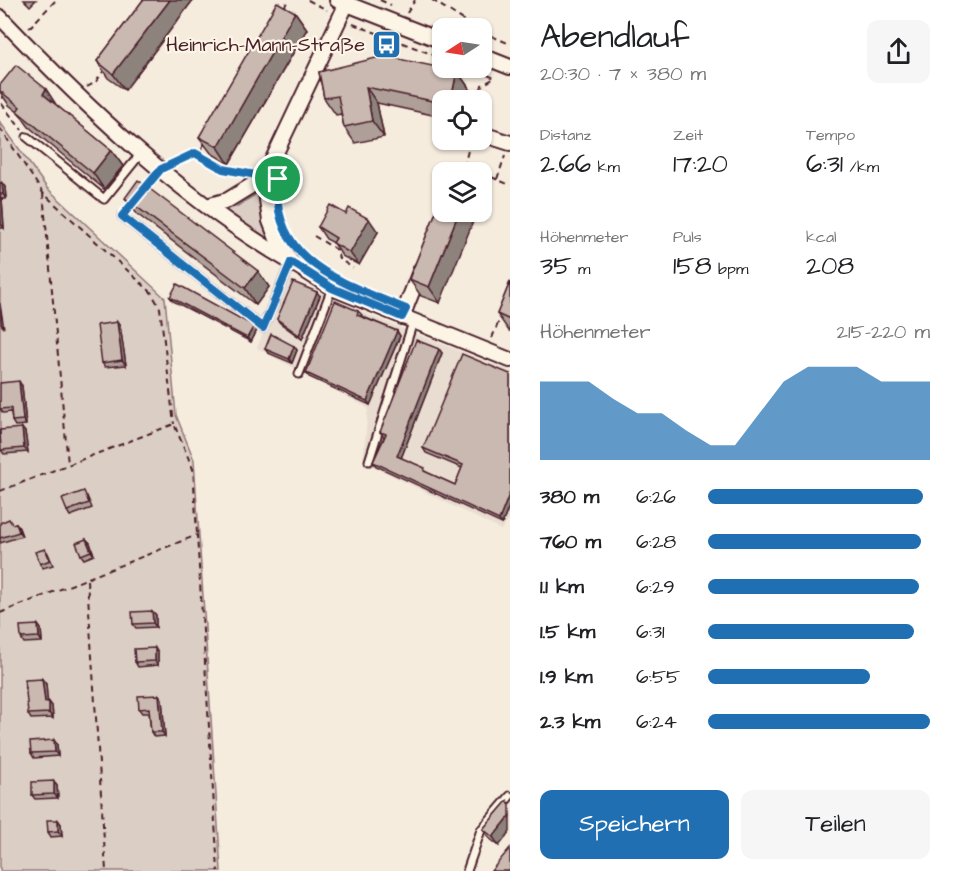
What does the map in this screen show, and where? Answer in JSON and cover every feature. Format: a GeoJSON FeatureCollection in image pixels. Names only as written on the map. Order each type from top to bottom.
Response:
{"type":"FeatureCollection","features":[{"type":"Feature","properties":{"kind":"street"},"geometry":{"type":"LineString","coordinates":[[291,262],[270,221],[264,178],[342,3],[432,37]]}},
{"type":"Feature","properties":{"kind":"street"},"geometry":{"type":"LineString","coordinates":[[0,17],[77,93],[161,169],[207,206],[332,288],[510,360]]}},
{"type":"Feature","properties":{"kind":"street"},"geometry":{"type":"LineString","coordinates":[[492,60],[510,67]]}},
{"type":"Feature","properties":{"kind":"street"},"geometry":{"type":"LineString","coordinates":[[492,137],[510,143]]}},
{"type":"Feature","properties":{"kind":"street"},"geometry":{"type":"LineString","coordinates":[[207,206],[228,201],[264,178]]}},
{"type":"Feature","properties":{"kind":"street"},"geometry":{"type":"LineString","coordinates":[[407,319],[427,255]]}},
{"type":"Feature","properties":{"kind":"lane"},"geometry":{"type":"LineString","coordinates":[[27,137],[104,199],[142,152]]}},
{"type":"Feature","properties":{"kind":"lane"},"geometry":{"type":"LineString","coordinates":[[122,216],[263,328],[291,262]]}},
{"type":"Feature","properties":{"kind":"lane"},"geometry":{"type":"LineString","coordinates":[[299,374],[332,288]]}},
{"type":"Feature","properties":{"kind":"lane"},"geometry":{"type":"LineString","coordinates":[[369,461],[407,319]]}},
{"type":"Feature","properties":{"kind":"lane"},"geometry":{"type":"LineString","coordinates":[[467,871],[481,830],[510,796]]}},
{"type":"Feature","properties":{"kind":"path"},"geometry":{"type":"LineString","coordinates":[[20,38],[56,0]]}},
{"type":"Feature","properties":{"kind":"path"},"geometry":{"type":"LineString","coordinates":[[282,10],[288,0]]}},
{"type":"Feature","properties":{"kind":"path"},"geometry":{"type":"LineString","coordinates":[[432,0],[460,18]]}},
{"type":"Feature","properties":{"kind":"path"},"geometry":{"type":"LineString","coordinates":[[492,36],[510,44]]}},
{"type":"Feature","properties":{"kind":"path"},"geometry":{"type":"LineString","coordinates":[[77,93],[96,82],[108,64]]}},
{"type":"Feature","properties":{"kind":"path"},"geometry":{"type":"LineString","coordinates":[[481,90],[482,85],[495,78],[492,77]]}},
{"type":"Feature","properties":{"kind":"path"},"geometry":{"type":"LineString","coordinates":[[0,89],[4,92],[0,98],[3,108],[27,137]]}},
{"type":"Feature","properties":{"kind":"path"},"geometry":{"type":"LineString","coordinates":[[0,128],[44,193],[151,292],[160,308],[174,424],[193,469],[218,871]]}},
{"type":"Feature","properties":{"kind":"path"},"geometry":{"type":"LineString","coordinates":[[138,194],[161,169],[200,151],[206,141]]}},
{"type":"Feature","properties":{"kind":"path"},"geometry":{"type":"LineString","coordinates":[[497,179],[510,143]]}},
{"type":"Feature","properties":{"kind":"path"},"geometry":{"type":"LineString","coordinates":[[195,153],[223,169],[264,178]]}},
{"type":"Feature","properties":{"kind":"path"},"geometry":{"type":"LineString","coordinates":[[492,177],[510,184]]}},
{"type":"Feature","properties":{"kind":"path"},"geometry":{"type":"LineString","coordinates":[[44,193],[68,464]]}},
{"type":"Feature","properties":{"kind":"path"},"geometry":{"type":"LineString","coordinates":[[314,236],[337,250],[339,259],[353,268]]}},
{"type":"Feature","properties":{"kind":"path"},"geometry":{"type":"LineString","coordinates":[[488,350],[502,313]]}},
{"type":"Feature","properties":{"kind":"path"},"geometry":{"type":"LineString","coordinates":[[0,491],[174,424]]}},
{"type":"Feature","properties":{"kind":"path"},"geometry":{"type":"LineString","coordinates":[[0,613],[197,535]]}},
{"type":"Feature","properties":{"kind":"path"},"geometry":{"type":"LineString","coordinates":[[87,579],[106,871]]}},
{"type":"Feature","properties":{"kind":"shaded area"},"geometry":{"type":"Polygon","coordinates":[[[0,122],[47,188],[165,298],[176,415],[194,460],[221,871],[0,871],[0,122]]]}},
{"type":"Feature","properties":{"kind":"shaded area"},"geometry":{"type":"Polygon","coordinates":[[[261,191],[277,248],[223,209],[236,207],[261,191]]]}},
{"type":"Feature","properties":{"kind":"shaded area"},"geometry":{"type":"Polygon","coordinates":[[[286,277],[376,318],[510,371],[510,518],[501,530],[363,461],[368,408],[257,348],[286,277]]]}},
{"type":"Feature","properties":{"kind":"building"},"geometry":{"type":"Polygon","coordinates":[[[143,0],[170,0],[113,74],[97,61],[143,0]]]}},
{"type":"Feature","properties":{"kind":"building"},"geometry":{"type":"Polygon","coordinates":[[[277,2],[295,12],[218,147],[199,137],[277,2]]]}},
{"type":"Feature","properties":{"kind":"building"},"geometry":{"type":"Polygon","coordinates":[[[384,56],[432,66],[432,78],[456,78],[453,90],[432,90],[432,101],[366,87],[372,121],[344,127],[338,96],[324,98],[319,72],[384,56]]]}},
{"type":"Feature","properties":{"kind":"building"},"geometry":{"type":"Polygon","coordinates":[[[16,65],[46,89],[43,94],[111,150],[93,173],[17,111],[20,107],[0,91],[0,85],[16,65]]]}},
{"type":"Feature","properties":{"kind":"building"},"geometry":{"type":"Polygon","coordinates":[[[138,180],[258,271],[245,288],[125,198],[138,180]]]}},
{"type":"Feature","properties":{"kind":"building"},"geometry":{"type":"Polygon","coordinates":[[[0,183],[2,183],[3,194],[0,194],[0,183]]]}},
{"type":"Feature","properties":{"kind":"building"},"geometry":{"type":"Polygon","coordinates":[[[330,205],[346,214],[349,208],[369,219],[350,253],[333,243],[336,238],[318,227],[330,205]]]}},
{"type":"Feature","properties":{"kind":"building"},"geometry":{"type":"Polygon","coordinates":[[[432,222],[455,222],[429,287],[409,279],[432,222]]]}},
{"type":"Feature","properties":{"kind":"building"},"geometry":{"type":"Polygon","coordinates":[[[293,282],[317,292],[299,335],[277,319],[293,282]]]}},
{"type":"Feature","properties":{"kind":"building"},"geometry":{"type":"Polygon","coordinates":[[[510,282],[510,320],[497,314],[510,282]]]}},
{"type":"Feature","properties":{"kind":"building"},"geometry":{"type":"Polygon","coordinates":[[[177,284],[254,326],[247,338],[170,297],[177,284]]]}},
{"type":"Feature","properties":{"kind":"building"},"geometry":{"type":"Polygon","coordinates":[[[335,301],[358,311],[357,315],[397,331],[367,401],[306,373],[335,301]]]}},
{"type":"Feature","properties":{"kind":"building"},"geometry":{"type":"Polygon","coordinates":[[[117,322],[122,360],[102,363],[97,325],[117,322]]]}},
{"type":"Feature","properties":{"kind":"building"},"geometry":{"type":"Polygon","coordinates":[[[271,334],[294,346],[289,359],[265,349],[271,334]]]}},
{"type":"Feature","properties":{"kind":"building"},"geometry":{"type":"Polygon","coordinates":[[[416,340],[439,349],[397,456],[455,485],[463,465],[423,448],[462,354],[510,374],[510,492],[499,520],[373,462],[386,434],[380,432],[416,340]]]}},
{"type":"Feature","properties":{"kind":"building"},"geometry":{"type":"Polygon","coordinates":[[[19,381],[23,420],[12,421],[11,408],[0,409],[0,383],[19,381]]]}},
{"type":"Feature","properties":{"kind":"building"},"geometry":{"type":"Polygon","coordinates":[[[22,428],[24,448],[1,450],[0,430],[22,428]]]}},
{"type":"Feature","properties":{"kind":"building"},"geometry":{"type":"Polygon","coordinates":[[[84,491],[89,503],[67,511],[62,499],[84,491]]]}},
{"type":"Feature","properties":{"kind":"building"},"geometry":{"type":"Polygon","coordinates":[[[9,519],[12,524],[16,523],[19,532],[0,538],[0,523],[9,519]]]}},
{"type":"Feature","properties":{"kind":"building"},"geometry":{"type":"Polygon","coordinates":[[[86,539],[91,551],[81,555],[76,543],[86,539]]]}},
{"type":"Feature","properties":{"kind":"building"},"geometry":{"type":"Polygon","coordinates":[[[45,549],[50,560],[40,564],[35,552],[45,549]]]}},
{"type":"Feature","properties":{"kind":"building"},"geometry":{"type":"Polygon","coordinates":[[[152,611],[153,623],[133,624],[132,612],[152,611]]]}},
{"type":"Feature","properties":{"kind":"building"},"geometry":{"type":"Polygon","coordinates":[[[38,625],[39,637],[21,638],[20,626],[38,625]]]}},
{"type":"Feature","properties":{"kind":"building"},"geometry":{"type":"Polygon","coordinates":[[[155,648],[155,661],[135,662],[134,649],[155,648]]]}},
{"type":"Feature","properties":{"kind":"building"},"geometry":{"type":"Polygon","coordinates":[[[42,679],[45,702],[49,702],[49,713],[28,714],[25,680],[42,679]]]}},
{"type":"Feature","properties":{"kind":"building"},"geometry":{"type":"Polygon","coordinates":[[[159,695],[162,732],[151,732],[149,708],[139,709],[138,696],[159,695]]]}},
{"type":"Feature","properties":{"kind":"building"},"geometry":{"type":"Polygon","coordinates":[[[54,740],[55,752],[31,753],[30,742],[54,740]]]}},
{"type":"Feature","properties":{"kind":"building"},"geometry":{"type":"Polygon","coordinates":[[[54,781],[54,794],[32,795],[32,782],[54,781]]]}},
{"type":"Feature","properties":{"kind":"building"},"geometry":{"type":"Polygon","coordinates":[[[507,801],[510,804],[510,816],[493,837],[483,829],[507,801]]]}},
{"type":"Feature","properties":{"kind":"building"},"geometry":{"type":"Polygon","coordinates":[[[47,820],[58,820],[58,831],[48,832],[47,820]]]}},
{"type":"Feature","properties":{"kind":"building"},"geometry":{"type":"Polygon","coordinates":[[[510,848],[510,871],[491,871],[510,848]]]}},
{"type":"Feature","properties":{"kind":"place","name":"Heinrich-Mann-Straße"},"geometry":{"type":"Point","coordinates":[386,44]}},
{"type":"Feature","properties":{"kind":"route"},"geometry":{"type":"LineString","coordinates":[[195,153],[223,169],[250,176],[278,179],[279,212],[286,232],[296,249],[310,263],[337,280],[406,309],[402,317],[332,288],[291,262],[263,328],[122,216],[144,186],[161,169],[195,153]]}}]}
